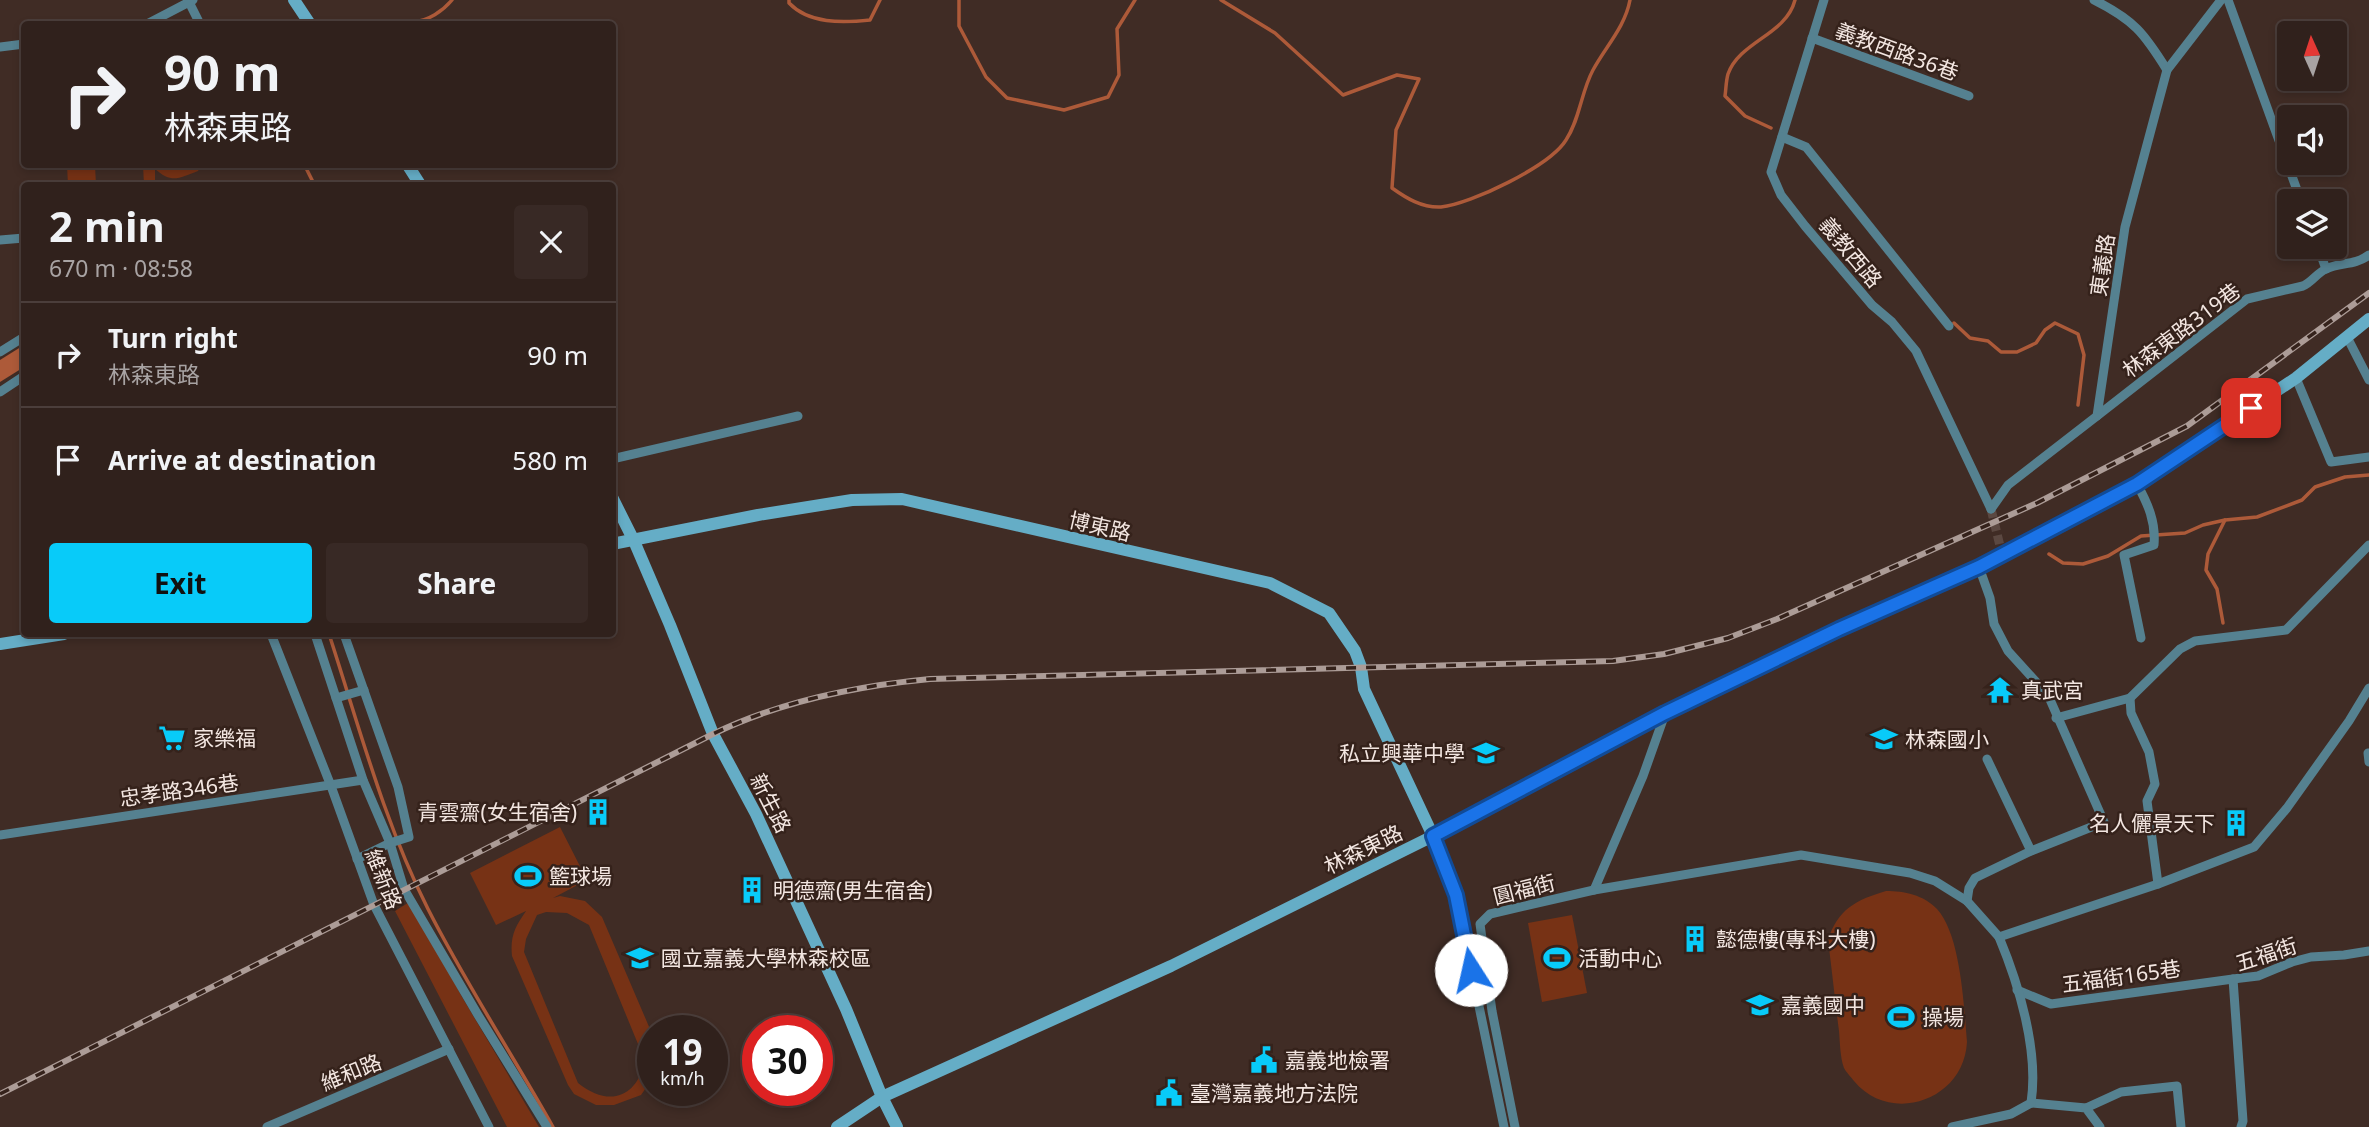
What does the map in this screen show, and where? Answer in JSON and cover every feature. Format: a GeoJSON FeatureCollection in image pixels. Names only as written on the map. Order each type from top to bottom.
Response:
{"type":"FeatureCollection","features":[{"type":"Feature","properties":{"kind":"street"},"geometry":{"type":"LineString","coordinates":[[294,0],[308,21]]}},
{"type":"Feature","properties":{"kind":"street","name":"義教西路"},"geometry":{"type":"LineString","coordinates":[[1824,0],[1771,172],[1781,195],[1872,304],[1892,322],[1916,351],[1992,509],[2008,485],[2097,416]]}},
{"type":"Feature","properties":{"kind":"street"},"geometry":{"type":"LineString","coordinates":[[2094,0],[2132,22],[2146,36],[2167,70]]}},
{"type":"Feature","properties":{"kind":"street","name":"東義路"},"geometry":{"type":"LineString","coordinates":[[2097,416],[2125,227],[2167,70],[2221,0]]}},
{"type":"Feature","properties":{"kind":"street"},"geometry":{"type":"LineString","coordinates":[[2228,0],[2297,189]]}},
{"type":"Feature","properties":{"kind":"street"},"geometry":{"type":"LineString","coordinates":[[153,21],[190,1],[199,21]]}},
{"type":"Feature","properties":{"kind":"street","name":"義教西路36巷"},"geometry":{"type":"LineString","coordinates":[[1812,38],[1969,96]]}},
{"type":"Feature","properties":{"kind":"street"},"geometry":{"type":"LineString","coordinates":[[0,47],[21,44]]}},
{"type":"Feature","properties":{"kind":"street"},"geometry":{"type":"LineString","coordinates":[[1782,137],[1806,146],[1949,326]]}},
{"type":"Feature","properties":{"kind":"street"},"geometry":{"type":"LineString","coordinates":[[0,240],[21,238]]}},
{"type":"Feature","properties":{"kind":"street","name":"林森東路319巷"},"geometry":{"type":"LineString","coordinates":[[2097,416],[2247,299],[2303,286],[2326,269],[2358,262],[2369,255]]}},
{"type":"Feature","properties":{"kind":"street"},"geometry":{"type":"LineString","coordinates":[[2322,259],[2326,269]]}},
{"type":"Feature","properties":{"kind":"street","name":"林森東路"},"geometry":{"type":"LineString","coordinates":[[837,1127],[882,1097],[1171,966],[1433,836],[1665,713],[1839,629],[1979,567],[2137,484],[2296,378],[2369,319]]}},
{"type":"Feature","properties":{"kind":"street"},"geometry":{"type":"LineString","coordinates":[[2347,337],[2369,380]]}},
{"type":"Feature","properties":{"kind":"street"},"geometry":{"type":"LineString","coordinates":[[0,352],[21,339]]}},
{"type":"Feature","properties":{"kind":"street"},"geometry":{"type":"LineString","coordinates":[[0,392],[21,378]]}},
{"type":"Feature","properties":{"kind":"street"},"geometry":{"type":"LineString","coordinates":[[2296,378],[2331,462],[2369,457]]}},
{"type":"Feature","properties":{"kind":"street"},"geometry":{"type":"LineString","coordinates":[[616,458],[799,416]]}},
{"type":"Feature","properties":{"kind":"street"},"geometry":{"type":"LineString","coordinates":[[2137,484],[2148,504],[2155,531],[2154,545],[2124,555],[2141,638]]}},
{"type":"Feature","properties":{"kind":"street","name":"博東路"},"geometry":{"type":"LineString","coordinates":[[616,543],[852,500],[902,499],[1270,583],[1329,613],[1354,651],[1361,667],[1364,689],[1433,836]]}},
{"type":"Feature","properties":{"kind":"street","name":"新生路"},"geometry":{"type":"LineString","coordinates":[[616,504],[634,541],[713,734],[756,814],[897,1127]]}},
{"type":"Feature","properties":{"kind":"street"},"geometry":{"type":"LineString","coordinates":[[2056,718],[2130,698],[2180,649],[2195,641],[2286,630],[2369,545]]}},
{"type":"Feature","properties":{"kind":"street"},"geometry":{"type":"LineString","coordinates":[[1967,901],[1975,878],[2031,851],[2104,822],[2048,695],[2008,650],[1994,624],[1990,598],[1979,567]]}},
{"type":"Feature","properties":{"kind":"street"},"geometry":{"type":"LineString","coordinates":[[0,644],[45,637]]}},
{"type":"Feature","properties":{"kind":"street","name":"維新路"},"geometry":{"type":"LineString","coordinates":[[272,637],[331,786],[373,905],[489,1127]]}},
{"type":"Feature","properties":{"kind":"street"},"geometry":{"type":"LineString","coordinates":[[316,637],[363,780],[390,843],[404,889],[547,1127]]}},
{"type":"Feature","properties":{"kind":"street"},"geometry":{"type":"LineString","coordinates":[[345,637],[398,787],[409,837],[357,859]]}},
{"type":"Feature","properties":{"kind":"street"},"geometry":{"type":"LineString","coordinates":[[1999,937],[2158,884],[2254,847],[2287,808],[2349,721],[2369,688]]}},
{"type":"Feature","properties":{"kind":"street"},"geometry":{"type":"LineString","coordinates":[[336,698],[364,690]]}},
{"type":"Feature","properties":{"kind":"street"},"geometry":{"type":"LineString","coordinates":[[2130,698],[2131,713],[2149,751],[2155,784],[2147,801],[2158,884]]}},
{"type":"Feature","properties":{"kind":"street"},"geometry":{"type":"LineString","coordinates":[[1594,890],[1643,776],[1665,713]]}},
{"type":"Feature","properties":{"kind":"street"},"geometry":{"type":"LineString","coordinates":[[1987,759],[2031,851]]}},
{"type":"Feature","properties":{"kind":"street","name":"忠孝路346巷"},"geometry":{"type":"LineString","coordinates":[[0,835],[363,780]]}},
{"type":"Feature","properties":{"kind":"street"},"geometry":{"type":"LineString","coordinates":[[1433,836],[1456,895],[1504,1127]]}},
{"type":"Feature","properties":{"kind":"street"},"geometry":{"type":"LineString","coordinates":[[1594,890],[1801,855],[1910,873],[1935,881],[1967,901],[1999,937],[2017,990],[2034,1069],[2031,1103]]}},
{"type":"Feature","properties":{"kind":"street","name":"圓福街"},"geometry":{"type":"LineString","coordinates":[[1515,1127],[1492,1011],[1480,924],[1490,914],[1594,890]]}},
{"type":"Feature","properties":{"kind":"street","name":"五福街"},"geometry":{"type":"LineString","coordinates":[[2241,1127],[2233,979],[2258,976],[2311,957],[2369,951]]}},
{"type":"Feature","properties":{"kind":"street","name":"五福街165巷"},"geometry":{"type":"LineString","coordinates":[[2017,990],[2051,1004],[2233,979]]}},
{"type":"Feature","properties":{"kind":"street","name":"維和路"},"geometry":{"type":"LineString","coordinates":[[267,1127],[449,1049]]}},
{"type":"Feature","properties":{"kind":"street"},"geometry":{"type":"LineString","coordinates":[[1952,1127],[2011,1114],[2031,1103],[2086,1108],[2121,1091],[2177,1086],[2181,1127]]}},
{"type":"Feature","properties":{"kind":"street"},"geometry":{"type":"LineString","coordinates":[[2086,1108],[2100,1127]]}},
{"type":"Feature","properties":{"kind":"shaded area"},"geometry":{"type":"Polygon","coordinates":[[[67,168],[95,168],[96,182],[68,182],[67,168]]]}},
{"type":"Feature","properties":{"kind":"shaded area"},"geometry":{"type":"Polygon","coordinates":[[[143,168],[200,168],[198,171],[176,178],[166,177],[155,169],[155,182],[144,182],[143,168]]]}},
{"type":"Feature","properties":{"kind":"shaded area"},"geometry":{"type":"Polygon","coordinates":[[[21,347],[21,369],[0,382],[0,360],[21,347]]]}},
{"type":"Feature","properties":{"kind":"shaded area"},"geometry":{"type":"Polygon","coordinates":[[[560,827],[587,880],[553,898],[560,896],[585,901],[602,917],[644,1015],[637,1015],[637,1042],[589,925],[567,913],[546,912],[537,915],[526,939],[524,952],[578,1083],[589,1091],[610,1097],[628,1091],[637,1081],[637,1096],[614,1105],[596,1105],[574,1094],[512,956],[514,932],[526,911],[496,925],[470,873],[560,827]]]}},
{"type":"Feature","properties":{"kind":"shaded area","name":"操場"},"geometry":{"type":"Polygon","coordinates":[[[1886,891],[1920,897],[1932,904],[1945,921],[1960,972],[1967,1042],[1963,1062],[1953,1079],[1939,1092],[1923,1100],[1905,1104],[1886,1102],[1869,1094],[1844,1068],[1828,940],[1837,921],[1850,907],[1886,891]]]}},
{"type":"Feature","properties":{"kind":"shaded area"},"geometry":{"type":"Polygon","coordinates":[[[411,901],[462,997],[539,1127],[507,1127],[395,911],[411,901]]]}},
{"type":"Feature","properties":{"kind":"shaded area","name":"活動中心"},"geometry":{"type":"Polygon","coordinates":[[[1572,915],[1587,993],[1542,1002],[1528,923],[1572,915]]]}},
{"type":"Feature","properties":{"kind":"waterway"},"geometry":{"type":"LineString","coordinates":[[418,21],[440,12],[452,0]]}},
{"type":"Feature","properties":{"kind":"waterway"},"geometry":{"type":"LineString","coordinates":[[789,0],[789,3],[806,15],[848,22],[870,20],[880,0]]}},
{"type":"Feature","properties":{"kind":"waterway"},"geometry":{"type":"LineString","coordinates":[[959,0],[959,26],[986,77],[1007,98],[1064,110],[1108,97],[1119,75],[1117,29],[1135,0]]}},
{"type":"Feature","properties":{"kind":"waterway"},"geometry":{"type":"LineString","coordinates":[[1221,0],[1275,33],[1343,95],[1397,75],[1419,79],[1396,130],[1392,188],[1409,199],[1434,207],[1454,204],[1490,191],[1527,172],[1557,150],[1571,132],[1589,78],[1620,28],[1630,0]]}},
{"type":"Feature","properties":{"kind":"waterway"},"geometry":{"type":"LineString","coordinates":[[1771,128],[1745,116],[1725,96],[1727,77],[1742,53],[1782,22],[1795,0]]}},
{"type":"Feature","properties":{"kind":"waterway"},"geometry":{"type":"LineString","coordinates":[[306,168],[313,182]]}},
{"type":"Feature","properties":{"kind":"waterway"},"geometry":{"type":"LineString","coordinates":[[1954,323],[1970,338],[1988,341],[2001,352],[2017,352],[2036,343],[2045,330],[2055,323],[2078,334],[2084,355],[2078,405]]}},
{"type":"Feature","properties":{"kind":"waterway"},"geometry":{"type":"LineString","coordinates":[[2049,554],[2063,563],[2083,564],[2108,556],[2141,536],[2185,533],[2225,520],[2257,517],[2302,500],[2315,487],[2345,477],[2369,475]]}},
{"type":"Feature","properties":{"kind":"waterway"},"geometry":{"type":"LineString","coordinates":[[2223,623],[2217,589],[2206,570],[2208,554],[2225,520]]}},
{"type":"Feature","properties":{"kind":"waterway"},"geometry":{"type":"LineString","coordinates":[[330,637],[373,773],[412,876],[458,964],[553,1127]]}},
{"type":"Feature","properties":{"kind":"tunnel"},"geometry":{"type":"LineString","coordinates":[[1991,509],[2002,554]]}},
{"type":"Feature","properties":{"kind":"railway"},"geometry":{"type":"LineString","coordinates":[[0,1094],[713,734],[765,712],[792,704],[874,686],[930,679],[1613,661],[1664,654],[1728,638],[1777,619],[2037,503],[2187,426],[2369,293]]}},
{"type":"Feature","properties":{"kind":"place","name":"真武宮"},"geometry":{"type":"Point","coordinates":[2000,690]}},
{"type":"Feature","properties":{"kind":"place","name":"家樂福"},"geometry":{"type":"Point","coordinates":[172,738]}},
{"type":"Feature","properties":{"kind":"place","name":"林森國小"},"geometry":{"type":"Point","coordinates":[1884,739]}},
{"type":"Feature","properties":{"kind":"place","name":"私立興華中學"},"geometry":{"type":"Point","coordinates":[1486,753]}},
{"type":"Feature","properties":{"kind":"place","name":"青雲齋(女生宿舍)"},"geometry":{"type":"Point","coordinates":[598,812]}},
{"type":"Feature","properties":{"kind":"place","name":"名人儷景天下"},"geometry":{"type":"Point","coordinates":[2236,823]}},
{"type":"Feature","properties":{"kind":"place","name":"籃球場"},"geometry":{"type":"Point","coordinates":[528,876]}},
{"type":"Feature","properties":{"kind":"place","name":"明德齋(男生宿舍)"},"geometry":{"type":"Point","coordinates":[752,890]}},
{"type":"Feature","properties":{"kind":"place","name":"懿德樓(專科大樓)"},"geometry":{"type":"Point","coordinates":[1695,939]}},
{"type":"Feature","properties":{"kind":"place","name":"國立嘉義大學林森校區"},"geometry":{"type":"Point","coordinates":[640,958]}},
{"type":"Feature","properties":{"kind":"place","name":"活動中心"},"geometry":{"type":"Point","coordinates":[1557,958]}},
{"type":"Feature","properties":{"kind":"place","name":"嘉義國中"},"geometry":{"type":"Point","coordinates":[1760,1005]}},
{"type":"Feature","properties":{"kind":"place","name":"操場"},"geometry":{"type":"Point","coordinates":[1901,1017]}},
{"type":"Feature","properties":{"kind":"place","name":"嘉義地檢署"},"geometry":{"type":"Point","coordinates":[1264,1060]}},
{"type":"Feature","properties":{"kind":"place","name":"臺灣嘉義地方法院"},"geometry":{"type":"Point","coordinates":[1169,1093]}},
{"type":"Feature","properties":{"kind":"route"},"geometry":{"type":"LineString","coordinates":[[1471,970],[1456,895],[1433,836],[1665,713],[1839,629],[1979,567],[2137,484],[2251,408]]}}]}
